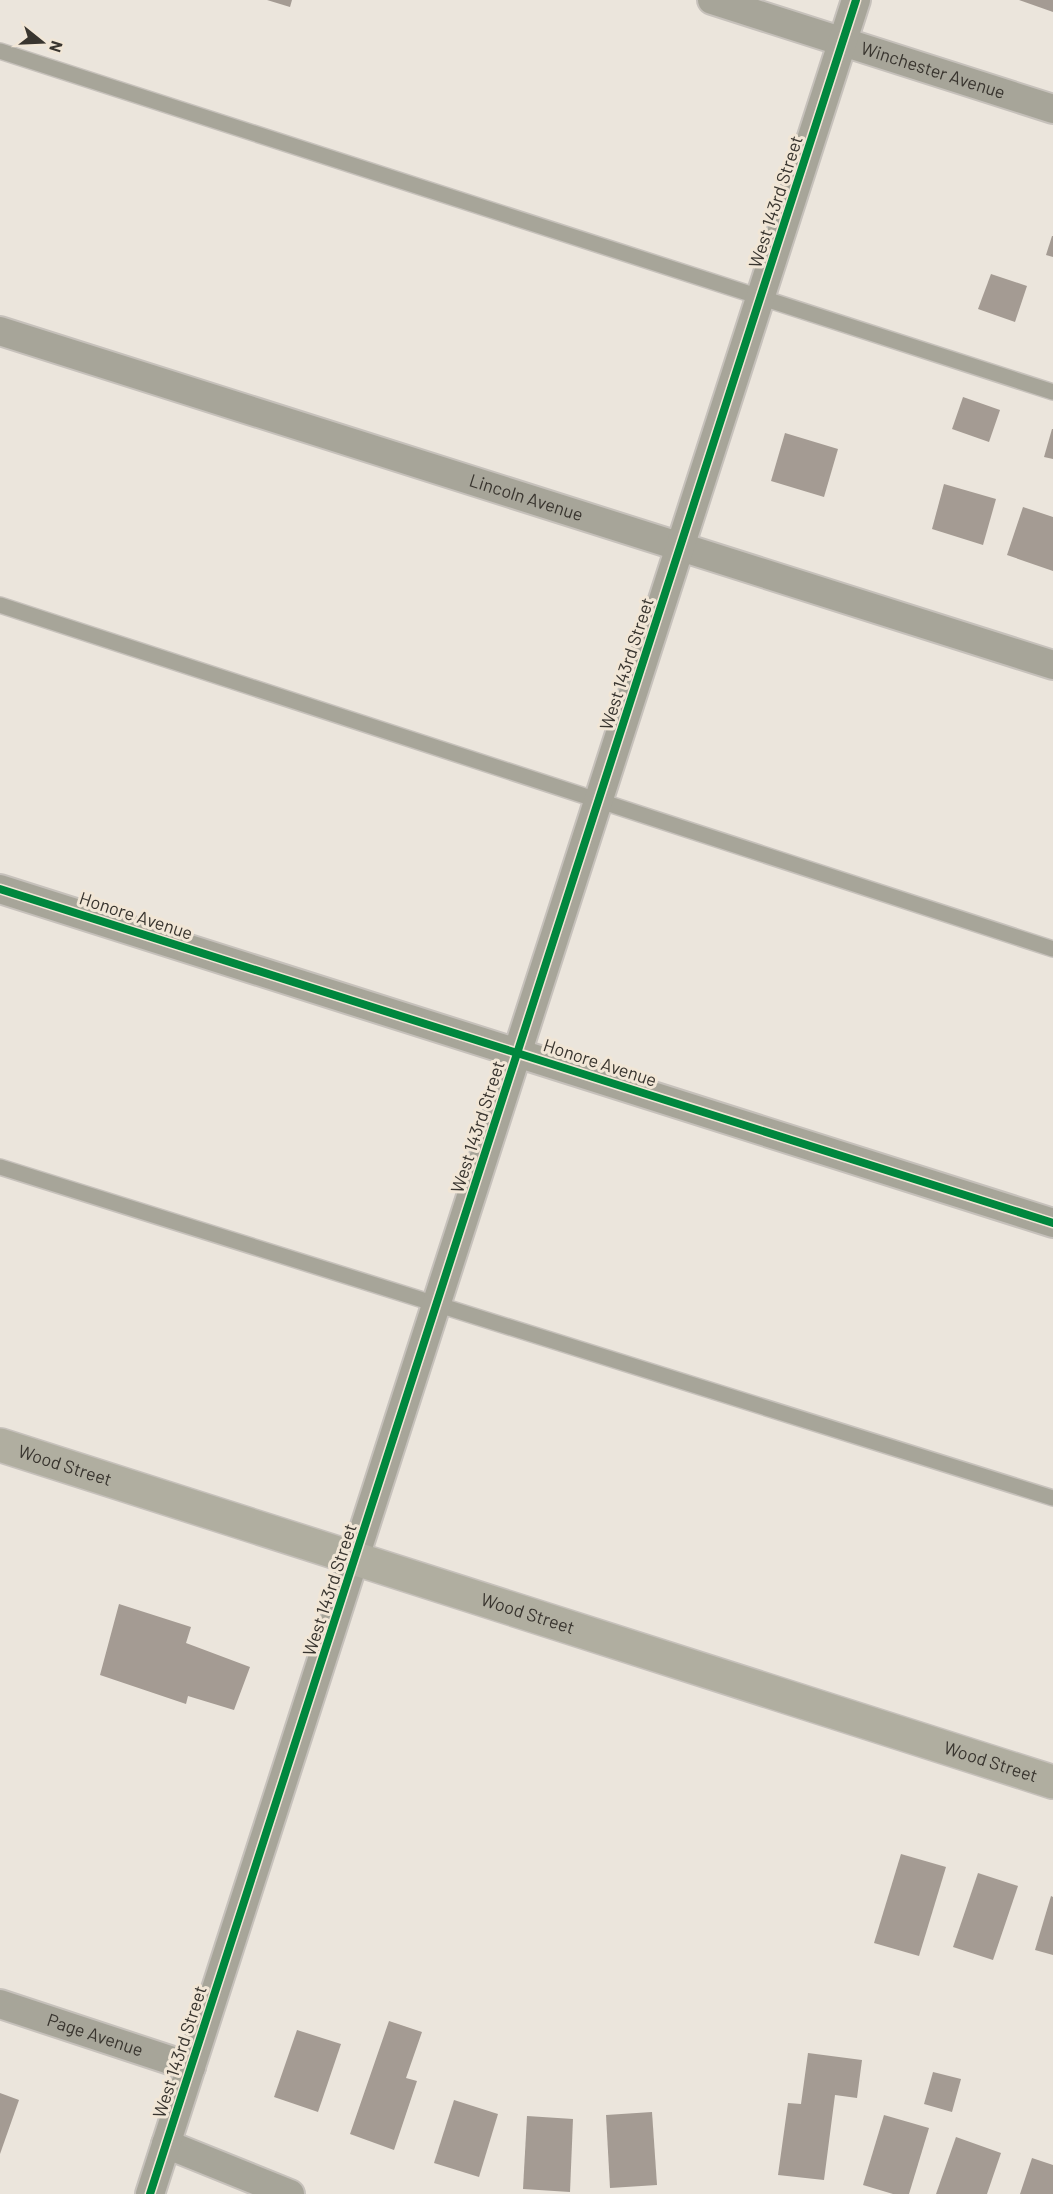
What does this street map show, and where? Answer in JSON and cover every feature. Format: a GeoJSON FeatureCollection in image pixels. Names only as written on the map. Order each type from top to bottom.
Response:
{"type":"FeatureCollection","features":[{"type":"Feature","properties":{"kind":"main road","name":"Wood Street"},"geometry":{"type":"LineString","coordinates":[[0,1445],[1053,1782]]}},
{"type":"Feature","properties":{"kind":"street","name":"Winchester Avenue"},"geometry":{"type":"LineString","coordinates":[[712,0],[1053,110]]}},
{"type":"Feature","properties":{"kind":"street","name":"West 143rd Street"},"geometry":{"type":"LineString","coordinates":[[150,2194],[856,0]]}},
{"type":"Feature","properties":{"kind":"street","name":"Lincoln Avenue"},"geometry":{"type":"LineString","coordinates":[[0,331],[681,545],[1053,665]]}},
{"type":"Feature","properties":{"kind":"street","name":"Honore Avenue"},"geometry":{"type":"LineString","coordinates":[[0,889],[1053,1223]]}},
{"type":"Feature","properties":{"kind":"street","name":"Page Avenue"},"geometry":{"type":"LineString","coordinates":[[0,2004],[191,2067]]}},
{"type":"Feature","properties":{"kind":"street"},"geometry":{"type":"LineString","coordinates":[[166,2144],[290,2194]]}},
{"type":"Feature","properties":{"kind":"lane"},"geometry":{"type":"LineString","coordinates":[[0,51],[1053,392]]}},
{"type":"Feature","properties":{"kind":"lane"},"geometry":{"type":"LineString","coordinates":[[0,605],[1053,949]]}},
{"type":"Feature","properties":{"kind":"lane"},"geometry":{"type":"LineString","coordinates":[[0,1167],[1053,1498]]}},
{"type":"Feature","properties":{"kind":"building"},"geometry":{"type":"Polygon","coordinates":[[[267,0],[292,0],[290,7],[267,0]]]}},
{"type":"Feature","properties":{"kind":"building"},"geometry":{"type":"Polygon","coordinates":[[[1019,0],[1053,0],[1053,12],[1019,0]]]}},
{"type":"Feature","properties":{"kind":"building"},"geometry":{"type":"Polygon","coordinates":[[[1053,236],[1053,257],[1046,255],[1053,236]]]}},
{"type":"Feature","properties":{"kind":"building"},"geometry":{"type":"Polygon","coordinates":[[[991,274],[1027,286],[1015,322],[978,309],[991,274]]]}},
{"type":"Feature","properties":{"kind":"building"},"geometry":{"type":"Polygon","coordinates":[[[963,397],[1000,410],[989,442],[952,429],[963,397]]]}},
{"type":"Feature","properties":{"kind":"building"},"geometry":{"type":"Polygon","coordinates":[[[1053,429],[1053,459],[1044,457],[1053,429]]]}},
{"type":"Feature","properties":{"kind":"building"},"geometry":{"type":"Polygon","coordinates":[[[785,433],[838,449],[824,497],[771,481],[785,433]]]}},
{"type":"Feature","properties":{"kind":"building"},"geometry":{"type":"Polygon","coordinates":[[[944,484],[996,499],[983,545],[932,529],[944,484]]]}},
{"type":"Feature","properties":{"kind":"building"},"geometry":{"type":"Polygon","coordinates":[[[1023,507],[1053,517],[1053,571],[1007,555],[1023,507]]]}},
{"type":"Feature","properties":{"kind":"building"},"geometry":{"type":"Polygon","coordinates":[[[119,1604],[191,1627],[186,1643],[250,1667],[234,1710],[188,1696],[186,1704],[100,1675],[119,1604]]]}},
{"type":"Feature","properties":{"kind":"building"},"geometry":{"type":"Polygon","coordinates":[[[901,1854],[946,1867],[919,1956],[874,1943],[901,1854]]]}},
{"type":"Feature","properties":{"kind":"building"},"geometry":{"type":"Polygon","coordinates":[[[978,1873],[1018,1886],[993,1960],[953,1947],[978,1873]]]}},
{"type":"Feature","properties":{"kind":"building"},"geometry":{"type":"Polygon","coordinates":[[[1051,1896],[1053,1897],[1053,1955],[1035,1950],[1051,1896]]]}},
{"type":"Feature","properties":{"kind":"building"},"geometry":{"type":"Polygon","coordinates":[[[389,2021],[422,2032],[406,2078],[417,2081],[394,2150],[350,2134],[389,2021]]]}},
{"type":"Feature","properties":{"kind":"building"},"geometry":{"type":"Polygon","coordinates":[[[297,2030],[341,2044],[318,2112],[274,2097],[297,2030]]]}},
{"type":"Feature","properties":{"kind":"building"},"geometry":{"type":"Polygon","coordinates":[[[808,2053],[862,2060],[857,2098],[835,2095],[824,2180],[778,2175],[788,2103],[801,2104],[808,2053]]]}},
{"type":"Feature","properties":{"kind":"building"},"geometry":{"type":"Polygon","coordinates":[[[933,2072],[961,2079],[952,2112],[924,2104],[933,2072]]]}},
{"type":"Feature","properties":{"kind":"building"},"geometry":{"type":"Polygon","coordinates":[[[0,2093],[19,2100],[0,2154],[0,2093]]]}},
{"type":"Feature","properties":{"kind":"building"},"geometry":{"type":"Polygon","coordinates":[[[454,2100],[498,2114],[479,2177],[434,2163],[454,2100]]]}},
{"type":"Feature","properties":{"kind":"building"},"geometry":{"type":"Polygon","coordinates":[[[652,2112],[657,2185],[610,2188],[606,2115],[652,2112]]]}},
{"type":"Feature","properties":{"kind":"building"},"geometry":{"type":"Polygon","coordinates":[[[884,2115],[929,2128],[909,2194],[893,2194],[863,2185],[884,2115]]]}},
{"type":"Feature","properties":{"kind":"building"},"geometry":{"type":"Polygon","coordinates":[[[527,2116],[573,2119],[570,2192],[523,2189],[527,2116]]]}},
{"type":"Feature","properties":{"kind":"building"},"geometry":{"type":"Polygon","coordinates":[[[956,2137],[1001,2153],[987,2194],[936,2194],[956,2137]]]}},
{"type":"Feature","properties":{"kind":"building"},"geometry":{"type":"Polygon","coordinates":[[[1032,2158],[1053,2165],[1053,2194],[1020,2194],[1032,2158]]]}},
{"type":"Feature","properties":{"kind":"cycle path"},"geometry":{"type":"LineString","coordinates":[[150,2194],[856,0]]}},
{"type":"Feature","properties":{"kind":"cycle path"},"geometry":{"type":"LineString","coordinates":[[0,889],[1053,1223]]}}]}
